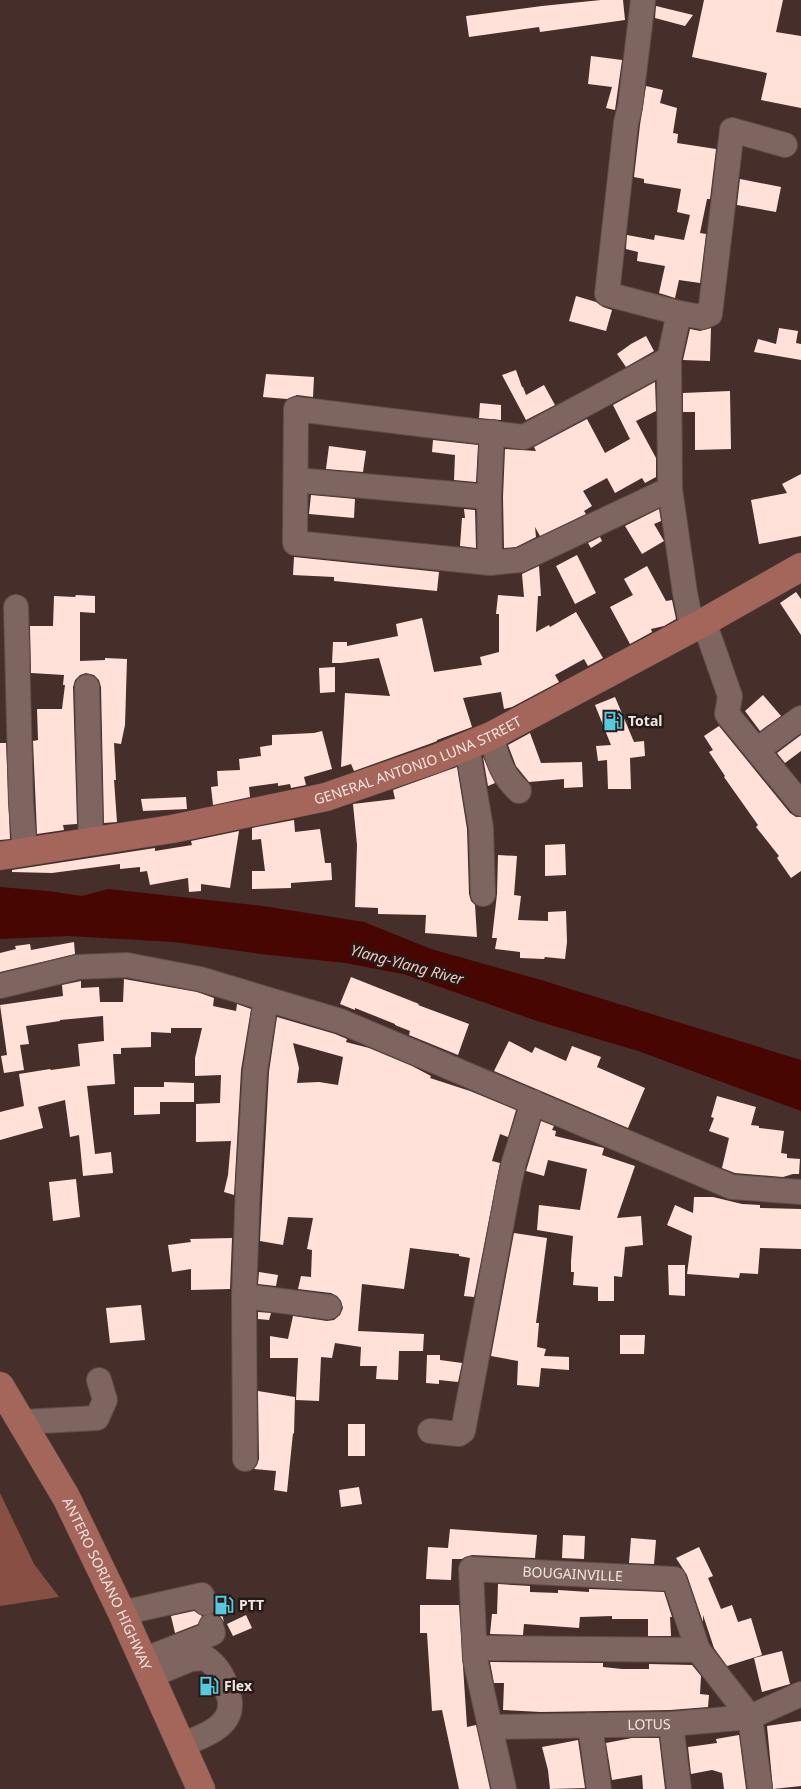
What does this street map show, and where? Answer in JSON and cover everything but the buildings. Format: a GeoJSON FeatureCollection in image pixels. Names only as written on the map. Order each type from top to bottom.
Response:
{"type":"FeatureCollection","features":[{"type":"Feature","properties":{"kind":"main road","name":"GENERAL ANTONIO LUNA STREET"},"geometry":{"type":"LineString","coordinates":[[13,854],[172,829],[326,797],[438,758],[479,741],[698,625],[801,567]]}},
{"type":"Feature","properties":{"kind":"main road","name":"ANTERO SORIANO HIGHWAY"},"geometry":{"type":"LineString","coordinates":[[0,1386],[66,1497],[122,1613],[201,1789]]}},
{"type":"Feature","properties":{"kind":"street"},"geometry":{"type":"LineString","coordinates":[[643,0],[630,107],[626,123],[607,294],[679,313],[702,317],[707,316],[711,310],[732,130],[785,145]]}},
{"type":"Feature","properties":{"kind":"street"},"geometry":{"type":"LineString","coordinates":[[679,313],[668,359],[670,489],[684,593],[729,693],[726,714],[801,804]]}},
{"type":"Feature","properties":{"kind":"street"},"geometry":{"type":"LineString","coordinates":[[668,359],[524,437],[296,409],[295,543],[490,562],[520,560],[670,489]]}},
{"type":"Feature","properties":{"kind":"street"},"geometry":{"type":"LineString","coordinates":[[490,562],[489,497],[492,432]]}},
{"type":"Feature","properties":{"kind":"street"},"geometry":{"type":"LineString","coordinates":[[296,480],[489,497]]}},
{"type":"Feature","properties":{"kind":"street"},"geometry":{"type":"LineString","coordinates":[[13,854],[21,803],[16,607]]}},
{"type":"Feature","properties":{"kind":"street"},"geometry":{"type":"LineString","coordinates":[[87,687],[91,842]]}},
{"type":"Feature","properties":{"kind":"street"},"geometry":{"type":"LineString","coordinates":[[757,750],[801,718]]}},
{"type":"Feature","properties":{"kind":"street"},"geometry":{"type":"LineString","coordinates":[[479,741],[499,765],[508,781],[520,791]]}},
{"type":"Feature","properties":{"kind":"street"},"geometry":{"type":"LineString","coordinates":[[479,741],[483,894]]}},
{"type":"Feature","properties":{"kind":"street"},"geometry":{"type":"LineString","coordinates":[[0,986],[78,967],[127,965],[200,980],[340,1021],[732,1187],[801,1192]]}},
{"type":"Feature","properties":{"kind":"street"},"geometry":{"type":"LineString","coordinates":[[244,1459],[244,1296],[255,1071],[266,999]]}},
{"type":"Feature","properties":{"kind":"street"},"geometry":{"type":"LineString","coordinates":[[430,1431],[459,1434],[463,1431],[509,1184],[516,1154],[533,1102]]}},
{"type":"Feature","properties":{"kind":"street"},"geometry":{"type":"LineString","coordinates":[[244,1296],[329,1307]]}},
{"type":"Feature","properties":{"kind":"street"},"geometry":{"type":"LineString","coordinates":[[22,1422],[97,1418],[104,1400],[99,1380]]}},
{"type":"Feature","properties":{"kind":"street","name":"BOUGAINVILLE"},"geometry":{"type":"LineString","coordinates":[[504,1789],[476,1659],[471,1569],[674,1579],[698,1650],[750,1717]]}},
{"type":"Feature","properties":{"kind":"street"},"geometry":{"type":"LineString","coordinates":[[122,1613],[202,1596],[205,1603]]}},
{"type":"Feature","properties":{"kind":"street"},"geometry":{"type":"LineString","coordinates":[[147,1668],[213,1633],[211,1626]]}},
{"type":"Feature","properties":{"kind":"street"},"geometry":{"type":"LineString","coordinates":[[475,1648],[698,1650]]}},
{"type":"Feature","properties":{"kind":"street"},"geometry":{"type":"LineString","coordinates":[[147,1668],[191,1659],[206,1658],[216,1666],[227,1687],[230,1705],[227,1719],[216,1729],[182,1745]]}},
{"type":"Feature","properties":{"kind":"street","name":"LOTUS"},"geometry":{"type":"LineString","coordinates":[[490,1726],[671,1724],[750,1717],[801,1694]]}},
{"type":"Feature","properties":{"kind":"street"},"geometry":{"type":"LineString","coordinates":[[750,1717],[760,1789]]}},
{"type":"Feature","properties":{"kind":"street"},"geometry":{"type":"LineString","coordinates":[[671,1724],[679,1789]]}},
{"type":"Feature","properties":{"kind":"street"},"geometry":{"type":"LineString","coordinates":[[590,1725],[599,1789]]}},
{"type":"Feature","properties":{"kind":"shaded area"},"geometry":{"type":"Polygon","coordinates":[[[0,1493],[34,1564],[59,1597],[0,1606],[0,1493]]]}},
{"type":"Feature","properties":{"kind":"water","name":"Ylang-Ylang River"},"geometry":{"type":"Polygon","coordinates":[[[0,887],[82,896],[108,889],[263,906],[364,922],[431,949],[541,980],[801,1060],[801,1111],[638,1051],[537,1021],[403,974],[345,963],[174,942],[68,936],[0,939],[0,887]]]}},
{"type":"Feature","properties":{"kind":"place","name":"Total"},"geometry":{"type":"Point","coordinates":[613,721]}},
{"type":"Feature","properties":{"kind":"place","name":"PTT"},"geometry":{"type":"Point","coordinates":[224,1605]}},
{"type":"Feature","properties":{"kind":"place","name":"Flex"},"geometry":{"type":"Point","coordinates":[209,1686]}}]}
